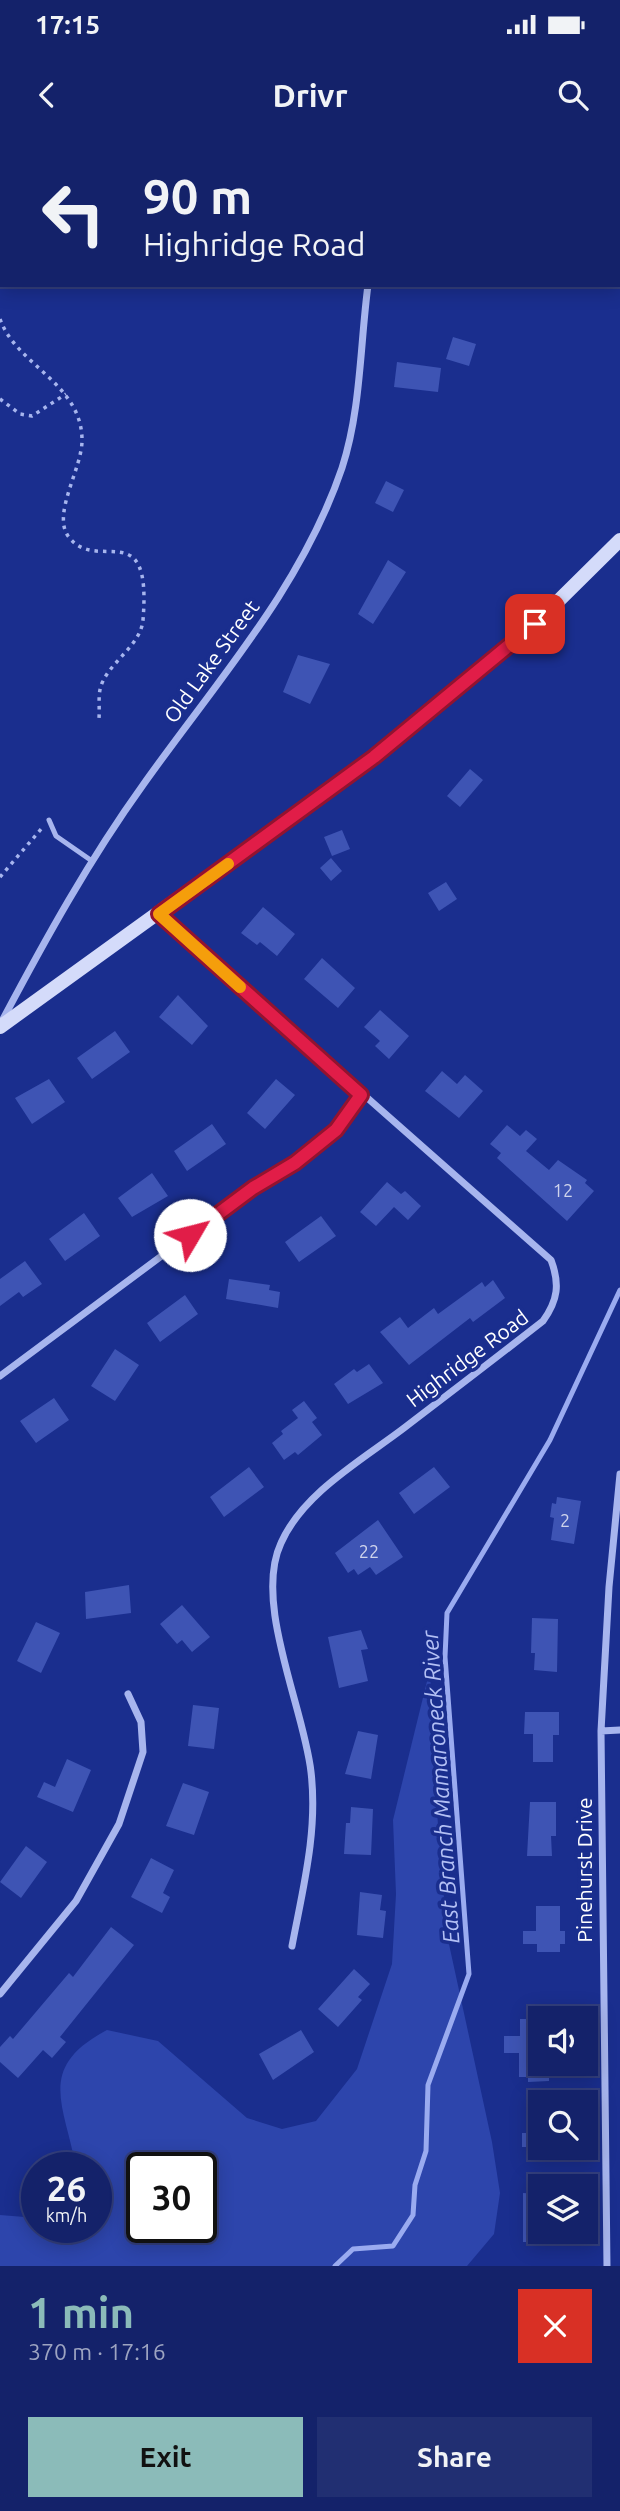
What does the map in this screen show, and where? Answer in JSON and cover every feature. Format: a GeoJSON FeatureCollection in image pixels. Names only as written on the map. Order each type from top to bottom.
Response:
{"type":"FeatureCollection","features":[{"type":"Feature","properties":{"kind":"main road"},"geometry":{"type":"LineString","coordinates":[[0,1026],[374,757],[535,624],[620,540]]}},
{"type":"Feature","properties":{"kind":"street","name":"Old Lake Street"},"geometry":{"type":"LineString","coordinates":[[0,1026],[49,932],[92,861],[143,784],[241,654],[301,561],[327,505],[350,442],[368,287]]}},
{"type":"Feature","properties":{"kind":"street","name":"Highridge Road"},"geometry":{"type":"LineString","coordinates":[[159,914],[361,1095],[551,1259],[558,1279],[554,1305],[543,1321],[325,1488],[290,1526],[280,1545],[272,1590],[278,1629],[311,1770],[314,1813],[292,1946]]}},
{"type":"Feature","properties":{"kind":"street"},"geometry":{"type":"LineString","coordinates":[[0,1376],[253,1188],[295,1163],[336,1130],[361,1095]]}},
{"type":"Feature","properties":{"kind":"street","name":"Pinehurst Drive"},"geometry":{"type":"LineString","coordinates":[[607,2266],[601,1731],[608,1587],[620,1474]]}},
{"type":"Feature","properties":{"kind":"street"},"geometry":{"type":"LineString","coordinates":[[0,1994],[76,1901],[120,1824],[143,1752],[141,1722],[128,1694]]}},
{"type":"Feature","properties":{"kind":"street"},"geometry":{"type":"LineString","coordinates":[[601,1731],[620,1730]]}},
{"type":"Feature","properties":{"kind":"lane"},"geometry":{"type":"LineString","coordinates":[[49,820],[56,836],[92,861]]}},
{"type":"Feature","properties":{"kind":"path"},"geometry":{"type":"LineString","coordinates":[[0,318],[6,336],[66,394],[82,439],[64,508],[62,522],[65,532],[74,545],[86,550],[119,550],[131,554],[141,566],[143,622],[137,638],[102,682],[99,718]]}},
{"type":"Feature","properties":{"kind":"path"},"geometry":{"type":"LineString","coordinates":[[0,399],[20,414],[32,416],[66,394]]}},
{"type":"Feature","properties":{"kind":"path"},"geometry":{"type":"LineString","coordinates":[[0,877],[49,820]]}},
{"type":"Feature","properties":{"kind":"shaded area"},"geometry":{"type":"Polygon","coordinates":[[[430,1669],[434,1775],[447,1935],[492,2142],[500,2193],[494,2234],[467,2266],[0,2266],[0,2215],[21,2217],[21,2243],[112,2243],[112,2152],[72,2152],[60,2090],[70,2059],[85,2044],[107,2030],[158,2041],[247,2118],[282,2129],[316,2121],[357,2069],[392,1964],[396,1894],[393,1820],[430,1669]]]}},
{"type":"Feature","properties":{"kind":"building"},"geometry":{"type":"Polygon","coordinates":[[[453,337],[476,344],[469,366],[446,359],[453,337]]]}},
{"type":"Feature","properties":{"kind":"building"},"geometry":{"type":"Polygon","coordinates":[[[397,362],[441,368],[438,392],[394,387],[397,362]]]}},
{"type":"Feature","properties":{"kind":"building"},"geometry":{"type":"Polygon","coordinates":[[[386,481],[404,490],[393,512],[375,503],[386,481]]]}},
{"type":"Feature","properties":{"kind":"building"},"geometry":{"type":"Polygon","coordinates":[[[388,560],[406,572],[373,624],[358,614],[388,560]]]}},
{"type":"Feature","properties":{"kind":"building"},"geometry":{"type":"Polygon","coordinates":[[[298,655],[330,664],[310,704],[283,692],[298,655]]]}},
{"type":"Feature","properties":{"kind":"building"},"geometry":{"type":"Polygon","coordinates":[[[470,769],[483,780],[460,807],[447,796],[470,769]]]}},
{"type":"Feature","properties":{"kind":"building"},"geometry":{"type":"Polygon","coordinates":[[[342,830],[350,849],[332,856],[324,837],[342,830]]]}},
{"type":"Feature","properties":{"kind":"building"},"geometry":{"type":"Polygon","coordinates":[[[331,858],[342,871],[331,881],[320,868],[331,858]]]}},
{"type":"Feature","properties":{"kind":"building"},"geometry":{"type":"Polygon","coordinates":[[[446,882],[457,899],[439,911],[428,893],[446,882]]]}},
{"type":"Feature","properties":{"kind":"building"},"geometry":{"type":"Polygon","coordinates":[[[263,907],[295,934],[277,956],[260,942],[257,945],[241,933],[263,907]]]}},
{"type":"Feature","properties":{"kind":"building"},"geometry":{"type":"Polygon","coordinates":[[[322,958],[355,988],[338,1008],[304,979],[322,958]]]}},
{"type":"Feature","properties":{"kind":"building"},"geometry":{"type":"Polygon","coordinates":[[[178,995],[208,1026],[192,1045],[159,1017],[178,995]]]}},
{"type":"Feature","properties":{"kind":"building"},"geometry":{"type":"Polygon","coordinates":[[[380,1010],[409,1036],[389,1059],[375,1046],[380,1041],[364,1027],[380,1010]]]}},
{"type":"Feature","properties":{"kind":"building"},"geometry":{"type":"Polygon","coordinates":[[[115,1031],[130,1052],[92,1079],[77,1058],[115,1031]]]}},
{"type":"Feature","properties":{"kind":"building"},"geometry":{"type":"Polygon","coordinates":[[[442,1071],[457,1084],[465,1075],[483,1091],[459,1118],[425,1091],[442,1071]]]}},
{"type":"Feature","properties":{"kind":"building"},"geometry":{"type":"Polygon","coordinates":[[[49,1079],[65,1102],[32,1124],[15,1098],[49,1079]]]}},
{"type":"Feature","properties":{"kind":"building"},"geometry":{"type":"Polygon","coordinates":[[[276,1079],[295,1095],[265,1129],[247,1113],[276,1079]]]}},
{"type":"Feature","properties":{"kind":"building"},"geometry":{"type":"Polygon","coordinates":[[[212,1124],[226,1144],[187,1171],[174,1151],[212,1124]]]}},
{"type":"Feature","properties":{"kind":"building"},"geometry":{"type":"Polygon","coordinates":[[[507,1125],[520,1136],[526,1130],[537,1139],[526,1151],[549,1170],[558,1160],[587,1180],[585,1183],[594,1191],[567,1221],[497,1158],[501,1153],[490,1144],[507,1125]]]}},
{"type":"Feature","properties":{"kind":"building"},"geometry":{"type":"Polygon","coordinates":[[[152,1173],[168,1196],[132,1217],[118,1198],[152,1173]]]}},
{"type":"Feature","properties":{"kind":"building"},"geometry":{"type":"Polygon","coordinates":[[[387,1182],[401,1194],[405,1191],[421,1206],[408,1220],[394,1207],[376,1226],[360,1212],[387,1182]]]}},
{"type":"Feature","properties":{"kind":"building"},"geometry":{"type":"Polygon","coordinates":[[[84,1213],[100,1236],[65,1261],[49,1239],[84,1213]]]}},
{"type":"Feature","properties":{"kind":"building"},"geometry":{"type":"Polygon","coordinates":[[[321,1216],[336,1236],[299,1262],[285,1242],[321,1216]]]}},
{"type":"Feature","properties":{"kind":"building"},"geometry":{"type":"Polygon","coordinates":[[[25,1261],[42,1284],[23,1297],[19,1292],[0,1306],[0,1279],[25,1261]]]}},
{"type":"Feature","properties":{"kind":"building"},"geometry":{"type":"Polygon","coordinates":[[[229,1279],[270,1285],[269,1290],[280,1292],[278,1308],[226,1299],[229,1279]]]}},
{"type":"Feature","properties":{"kind":"building"},"geometry":{"type":"Polygon","coordinates":[[[493,1280],[505,1298],[473,1322],[470,1318],[409,1365],[380,1332],[400,1317],[408,1328],[434,1308],[438,1314],[482,1282],[485,1287],[493,1280]]]}},
{"type":"Feature","properties":{"kind":"building"},"geometry":{"type":"Polygon","coordinates":[[[185,1295],[198,1314],[160,1342],[147,1323],[185,1295]]]}},
{"type":"Feature","properties":{"kind":"building"},"geometry":{"type":"Polygon","coordinates":[[[115,1349],[139,1365],[115,1401],[91,1386],[115,1349]]]}},
{"type":"Feature","properties":{"kind":"building"},"geometry":{"type":"Polygon","coordinates":[[[369,1364],[383,1383],[348,1404],[334,1384],[354,1369],[357,1372],[369,1364]]]}},
{"type":"Feature","properties":{"kind":"building"},"geometry":{"type":"Polygon","coordinates":[[[54,1398],[69,1420],[36,1443],[20,1421],[54,1398]]]}},
{"type":"Feature","properties":{"kind":"building"},"geometry":{"type":"Polygon","coordinates":[[[304,1401],[317,1418],[312,1422],[322,1435],[298,1455],[295,1452],[284,1460],[272,1443],[283,1434],[281,1431],[298,1418],[292,1410],[304,1401]]]}},
{"type":"Feature","properties":{"kind":"building"},"geometry":{"type":"Polygon","coordinates":[[[249,1467],[264,1487],[224,1517],[210,1497],[249,1467]]]}},
{"type":"Feature","properties":{"kind":"building"},"geometry":{"type":"Polygon","coordinates":[[[434,1467],[450,1487],[414,1514],[399,1493],[434,1467]]]}},
{"type":"Feature","properties":{"kind":"building"},"geometry":{"type":"Polygon","coordinates":[[[557,1497],[581,1501],[574,1544],[551,1540],[554,1518],[550,1517],[552,1503],[556,1504],[557,1497]]]}},
{"type":"Feature","properties":{"kind":"building"},"geometry":{"type":"Polygon","coordinates":[[[378,1520],[403,1557],[376,1575],[370,1567],[358,1575],[354,1569],[348,1573],[335,1553],[378,1520]]]}},
{"type":"Feature","properties":{"kind":"building"},"geometry":{"type":"Polygon","coordinates":[[[129,1585],[131,1613],[86,1619],[85,1592],[129,1585]]]}},
{"type":"Feature","properties":{"kind":"building"},"geometry":{"type":"Polygon","coordinates":[[[182,1605],[210,1637],[192,1652],[182,1640],[177,1644],[160,1624],[182,1605]]]}},
{"type":"Feature","properties":{"kind":"building"},"geometry":{"type":"Polygon","coordinates":[[[532,1618],[558,1619],[557,1672],[534,1670],[535,1653],[531,1653],[532,1618]]]}},
{"type":"Feature","properties":{"kind":"building"},"geometry":{"type":"Polygon","coordinates":[[[36,1622],[60,1633],[41,1673],[17,1661],[36,1622]]]}},
{"type":"Feature","properties":{"kind":"building"},"geometry":{"type":"Polygon","coordinates":[[[361,1630],[368,1649],[361,1650],[368,1681],[339,1688],[328,1637],[361,1630]]]}},
{"type":"Feature","properties":{"kind":"building"},"geometry":{"type":"Polygon","coordinates":[[[193,1705],[219,1708],[214,1749],[188,1746],[193,1705]]]}},
{"type":"Feature","properties":{"kind":"building"},"geometry":{"type":"Polygon","coordinates":[[[525,1712],[559,1712],[559,1735],[553,1735],[553,1762],[533,1762],[533,1734],[524,1734],[525,1712]]]}},
{"type":"Feature","properties":{"kind":"building"},"geometry":{"type":"Polygon","coordinates":[[[358,1731],[378,1735],[371,1779],[345,1774],[358,1731]]]}},
{"type":"Feature","properties":{"kind":"building"},"geometry":{"type":"Polygon","coordinates":[[[67,1759],[91,1770],[73,1812],[37,1797],[44,1782],[55,1787],[67,1759]]]}},
{"type":"Feature","properties":{"kind":"building"},"geometry":{"type":"Polygon","coordinates":[[[183,1783],[209,1792],[194,1835],[166,1826],[183,1783]]]}},
{"type":"Feature","properties":{"kind":"building"},"geometry":{"type":"Polygon","coordinates":[[[530,1802],[556,1802],[556,1836],[551,1836],[552,1856],[527,1856],[530,1802]]]}},
{"type":"Feature","properties":{"kind":"building"},"geometry":{"type":"Polygon","coordinates":[[[351,1807],[373,1809],[371,1855],[344,1854],[346,1823],[350,1823],[351,1807]]]}},
{"type":"Feature","properties":{"kind":"building"},"geometry":{"type":"Polygon","coordinates":[[[26,1846],[47,1862],[21,1898],[0,1882],[26,1846]]]}},
{"type":"Feature","properties":{"kind":"building"},"geometry":{"type":"Polygon","coordinates":[[[151,1858],[174,1870],[163,1893],[170,1897],[162,1913],[131,1897],[151,1858]]]}},
{"type":"Feature","properties":{"kind":"building"},"geometry":{"type":"Polygon","coordinates":[[[360,1892],[382,1895],[380,1910],[386,1911],[383,1938],[357,1935],[360,1892]]]}},
{"type":"Feature","properties":{"kind":"building"},"geometry":{"type":"Polygon","coordinates":[[[536,1906],[560,1906],[560,1931],[565,1931],[565,1944],[560,1944],[560,1952],[537,1952],[537,1944],[523,1944],[523,1931],[536,1931],[536,1906]]]}},
{"type":"Feature","properties":{"kind":"building"},"geometry":{"type":"Polygon","coordinates":[[[111,1927],[134,1945],[60,2037],[66,2042],[52,2058],[43,2050],[18,2078],[0,2062],[0,2047],[10,2036],[13,2039],[69,1973],[73,1977],[111,1927]]]}},
{"type":"Feature","properties":{"kind":"building"},"geometry":{"type":"Polygon","coordinates":[[[354,1969],[370,1984],[358,1997],[362,2000],[338,2027],[318,2009],[354,1969]]]}},
{"type":"Feature","properties":{"kind":"building"},"geometry":{"type":"Polygon","coordinates":[[[520,2019],[528,2019],[528,2076],[549,2076],[549,2081],[528,2082],[528,2077],[519,2077],[519,2053],[504,2053],[504,2036],[520,2036],[520,2019]]]}},
{"type":"Feature","properties":{"kind":"building"},"geometry":{"type":"Polygon","coordinates":[[[301,2030],[314,2052],[273,2080],[259,2054],[301,2030]]]}},
{"type":"Feature","properties":{"kind":"building"},"geometry":{"type":"Polygon","coordinates":[[[522,2133],[528,2133],[528,2147],[522,2147],[522,2133]]]}},
{"type":"Feature","properties":{"kind":"building"},"geometry":{"type":"Polygon","coordinates":[[[523,2193],[528,2193],[528,2242],[523,2242],[523,2193]]]}},
{"type":"Feature","properties":{"kind":"waterway","name":"East Branch Mamaroneck River"},"geometry":{"type":"LineString","coordinates":[[335,2266],[353,2249],[393,2246],[413,2215],[415,2185],[426,2151],[428,2085],[469,1974],[445,1657],[447,1613],[550,1440],[620,1290]]}},
{"type":"Feature","properties":{"kind":"slow traffic"},"geometry":{"type":"LineString","coordinates":[[228,864],[159,914],[240,987]]}},
{"type":"Feature","properties":{"kind":"route"},"geometry":{"type":"LineString","coordinates":[[190,1235],[253,1188],[295,1163],[336,1130],[361,1095],[159,914],[374,757],[535,624]]}}]}
